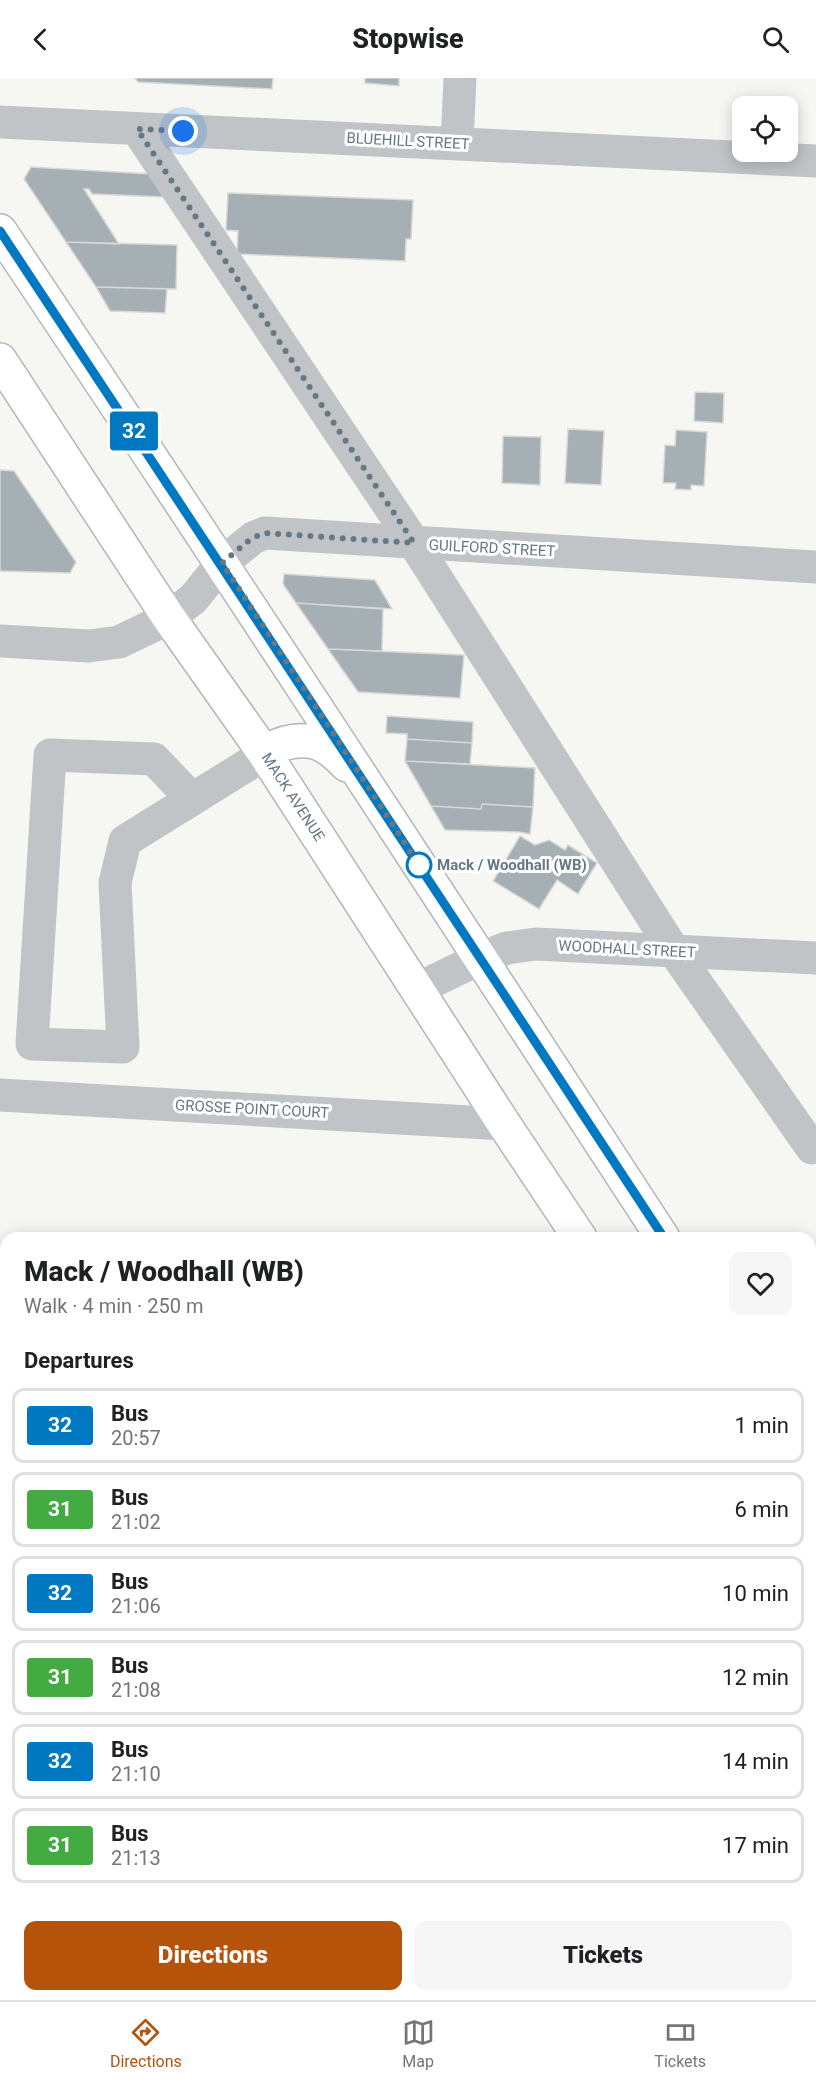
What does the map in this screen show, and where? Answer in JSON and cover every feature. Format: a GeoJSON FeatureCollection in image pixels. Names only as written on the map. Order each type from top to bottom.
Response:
{"type":"FeatureCollection","features":[{"type":"Feature","properties":{"kind":"main road"},"geometry":{"type":"LineString","coordinates":[[0,231],[222,563],[359,776],[481,958],[659,1232]]}},
{"type":"Feature","properties":{"kind":"main road","name":"MACK AVENUE"},"geometry":{"type":"LineString","coordinates":[[0,360],[168,618],[430,982],[504,1124],[576,1232]]}},
{"type":"Feature","properties":{"kind":"main road"},"geometry":{"type":"LineString","coordinates":[[265,754],[279,744],[294,741],[314,742],[326,747],[359,776]]}},
{"type":"Feature","properties":{"kind":"street"},"geometry":{"type":"LineString","coordinates":[[457,143],[460,78]]}},
{"type":"Feature","properties":{"kind":"street","name":"BLUEHILL STREET"},"geometry":{"type":"LineString","coordinates":[[0,122],[816,161]]}},
{"type":"Feature","properties":{"kind":"street"},"geometry":{"type":"LineString","coordinates":[[137,129],[414,543],[674,951],[812,1148]]}},
{"type":"Feature","properties":{"kind":"street","name":"GUILFORD STREET"},"geometry":{"type":"LineString","coordinates":[[0,641],[89,646],[119,642],[168,618],[194,598],[222,563],[252,538],[265,533],[816,567]]}},
{"type":"Feature","properties":{"kind":"street"},"geometry":{"type":"LineString","coordinates":[[192,799],[154,759],[50,755],[32,1044],[123,1047],[115,884],[125,841],[265,754]]}},
{"type":"Feature","properties":{"kind":"street","name":"WOODHALL STREET"},"geometry":{"type":"LineString","coordinates":[[430,982],[507,948],[536,944],[816,958]]}},
{"type":"Feature","properties":{"kind":"street","name":"GROSSE POINT COURT"},"geometry":{"type":"LineString","coordinates":[[0,1095],[504,1124]]}},
{"type":"Feature","properties":{"kind":"building"},"geometry":{"type":"Polygon","coordinates":[[[135,78],[273,78],[272,89],[138,82],[135,78]]]}},
{"type":"Feature","properties":{"kind":"building"},"geometry":{"type":"Polygon","coordinates":[[[365,78],[399,78],[399,86],[365,83],[365,78]]]}},
{"type":"Feature","properties":{"kind":"building"},"geometry":{"type":"Polygon","coordinates":[[[31,167],[150,174],[165,197],[92,194],[89,189],[84,189],[119,244],[66,242],[24,179],[31,167]]]}},
{"type":"Feature","properties":{"kind":"building"},"geometry":{"type":"Polygon","coordinates":[[[228,193],[413,200],[411,239],[406,239],[405,261],[237,254],[238,231],[226,230],[228,193]]]}},
{"type":"Feature","properties":{"kind":"building"},"geometry":{"type":"Polygon","coordinates":[[[66,242],[177,245],[176,289],[96,287],[66,242]]]}},
{"type":"Feature","properties":{"kind":"building"},"geometry":{"type":"Polygon","coordinates":[[[96,287],[167,289],[165,313],[110,311],[96,287]]]}},
{"type":"Feature","properties":{"kind":"building"},"geometry":{"type":"Polygon","coordinates":[[[695,392],[724,393],[723,423],[694,421],[695,392]]]}},
{"type":"Feature","properties":{"kind":"building"},"geometry":{"type":"Polygon","coordinates":[[[568,429],[604,431],[601,485],[565,483],[568,429]]]}},
{"type":"Feature","properties":{"kind":"building"},"geometry":{"type":"Polygon","coordinates":[[[676,430],[707,432],[704,486],[691,485],[691,490],[675,489],[676,483],[663,483],[665,445],[675,446],[676,430]]]}},
{"type":"Feature","properties":{"kind":"building"},"geometry":{"type":"Polygon","coordinates":[[[503,436],[541,437],[540,485],[502,483],[503,436]]]}},
{"type":"Feature","properties":{"kind":"building"},"geometry":{"type":"Polygon","coordinates":[[[0,470],[14,471],[76,562],[70,573],[0,571],[0,470]]]}},
{"type":"Feature","properties":{"kind":"building"},"geometry":{"type":"Polygon","coordinates":[[[284,574],[375,580],[392,609],[296,603],[283,584],[284,574]]]}},
{"type":"Feature","properties":{"kind":"building"},"geometry":{"type":"Polygon","coordinates":[[[296,603],[383,609],[382,651],[328,649],[296,603]]]}},
{"type":"Feature","properties":{"kind":"building"},"geometry":{"type":"Polygon","coordinates":[[[328,649],[464,655],[460,698],[358,692],[328,649]]]}},
{"type":"Feature","properties":{"kind":"building"},"geometry":{"type":"Polygon","coordinates":[[[387,716],[473,722],[472,743],[407,739],[407,734],[386,733],[387,716]]]}},
{"type":"Feature","properties":{"kind":"building"},"geometry":{"type":"Polygon","coordinates":[[[407,739],[472,743],[470,764],[405,761],[407,739]]]}},
{"type":"Feature","properties":{"kind":"building"},"geometry":{"type":"Polygon","coordinates":[[[405,761],[535,768],[533,807],[482,804],[481,809],[431,806],[405,761]]]}},
{"type":"Feature","properties":{"kind":"building"},"geometry":{"type":"Polygon","coordinates":[[[482,804],[533,807],[530,834],[445,830],[431,806],[481,809],[482,804]]]}},
{"type":"Feature","properties":{"kind":"building"},"geometry":{"type":"Polygon","coordinates":[[[520,836],[535,845],[549,840],[565,850],[568,845],[597,863],[578,894],[557,880],[539,909],[493,881],[520,836]]]}},
{"type":"Feature","properties":{"kind":"bus line","name":"32"},"geometry":{"type":"LineString","coordinates":[[0,231],[222,563],[359,776],[660,1232]]}},
{"type":"Feature","properties":{"kind":"place","name":"Mack / Woodhall (WB)"},"geometry":{"type":"Point","coordinates":[419,865]}},
{"type":"Feature","properties":{"kind":"route"},"geometry":{"type":"LineString","coordinates":[[183,131],[137,129],[414,543],[265,533],[252,538],[222,563],[419,865]]}}]}
